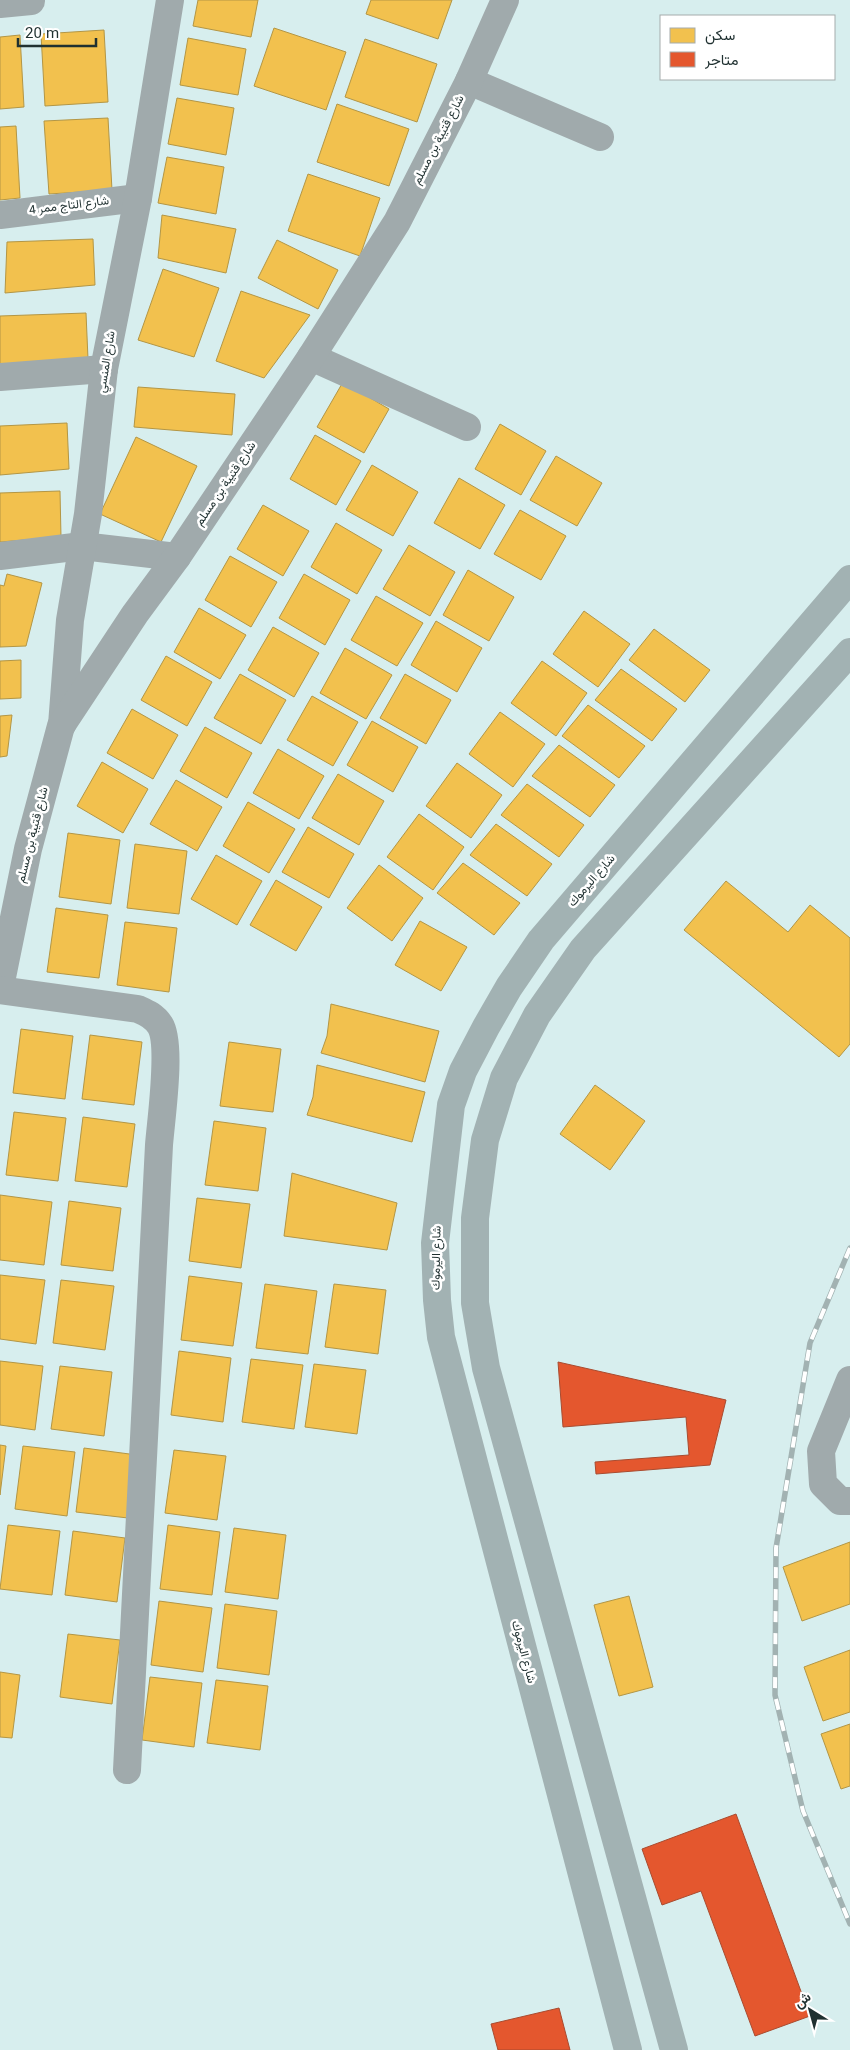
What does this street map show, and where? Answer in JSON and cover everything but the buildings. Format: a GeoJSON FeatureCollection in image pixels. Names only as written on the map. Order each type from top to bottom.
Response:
{"type":"FeatureCollection","features":[{"type":"Feature","properties":{"kind":"highway","name":"شارع اليرموك"},"geometry":{"type":"LineString","coordinates":[[628,2050],[441,1337],[436,1300],[435,1243],[451,1105],[463,1071],[486,1027],[509,987],[541,940],[850,580]]}},
{"type":"Feature","properties":{"kind":"highway"},"geometry":{"type":"LineString","coordinates":[[674,2050],[486,1368],[474,1303],[475,1218],[486,1140],[504,1078],[537,1015],[583,949],[850,652]]}},
{"type":"Feature","properties":{"kind":"street","name":"شارع المنسي"},"geometry":{"type":"LineString","coordinates":[[61,726],[70,620],[88,514],[104,369],[138,198],[170,0]]}},
{"type":"Feature","properties":{"kind":"street","name":"شارع قتيبة بن مسلم"},"geometry":{"type":"LineString","coordinates":[[0,988],[28,849],[61,726],[135,614],[177,557],[311,357],[397,222],[469,81],[505,0]]}},
{"type":"Feature","properties":{"kind":"street"},"geometry":{"type":"LineString","coordinates":[[0,4],[30,1]]}},
{"type":"Feature","properties":{"kind":"street"},"geometry":{"type":"LineString","coordinates":[[469,81],[600,137]]}},
{"type":"Feature","properties":{"kind":"street","name":"شارع التاج ممر 4"},"geometry":{"type":"LineString","coordinates":[[0,214],[138,198]]}},
{"type":"Feature","properties":{"kind":"street"},"geometry":{"type":"LineString","coordinates":[[311,357],[467,427]]}},
{"type":"Feature","properties":{"kind":"street"},"geometry":{"type":"LineString","coordinates":[[0,377],[104,369]]}},
{"type":"Feature","properties":{"kind":"street"},"geometry":{"type":"LineString","coordinates":[[0,556],[82,546],[177,557]]}},
{"type":"Feature","properties":{"kind":"street"},"geometry":{"type":"LineString","coordinates":[[0,988],[138,1009],[152,1015],[161,1026],[166,1048],[159,1145],[127,1770]]}},
{"type":"Feature","properties":{"kind":"street"},"geometry":{"type":"LineString","coordinates":[[850,1380],[821,1452],[823,1484],[840,1501],[850,1501]]}},
{"type":"Feature","properties":{"kind":"railway"},"geometry":{"type":"LineString","coordinates":[[850,1248],[810,1343],[776,1548],[775,1695],[803,1811],[850,1924]]}}]}
